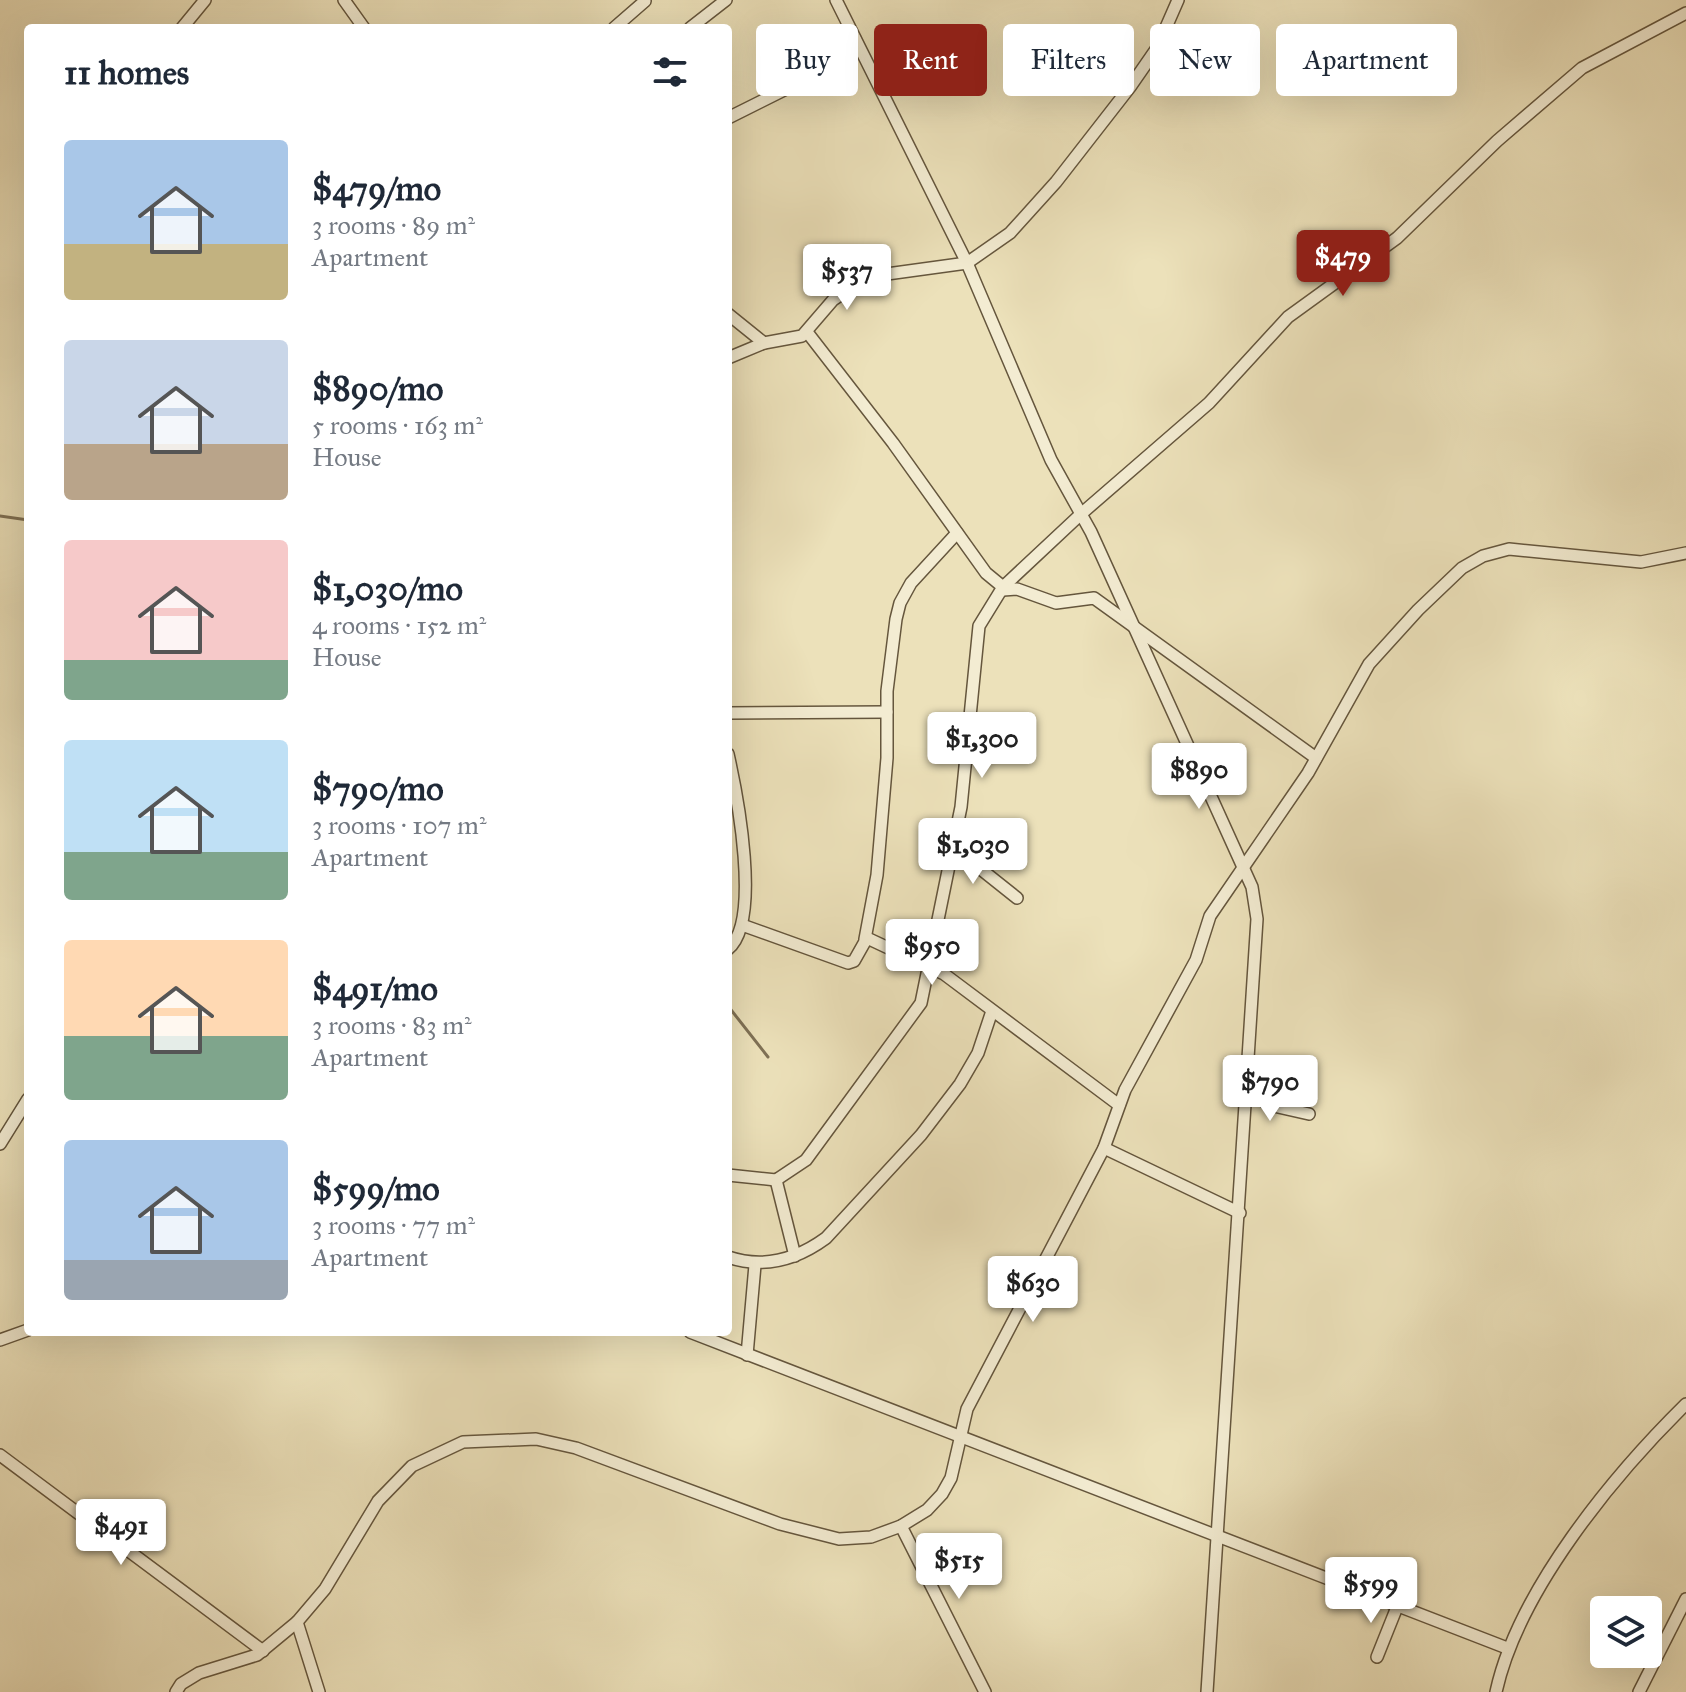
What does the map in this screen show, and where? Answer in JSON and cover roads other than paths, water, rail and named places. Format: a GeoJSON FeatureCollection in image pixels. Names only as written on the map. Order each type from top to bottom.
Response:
{"type":"FeatureCollection","features":[{"type":"Feature","properties":{"kind":"street"},"geometry":{"type":"LineString","coordinates":[[185,24],[205,0]]}},
{"type":"Feature","properties":{"kind":"street"},"geometry":{"type":"LineString","coordinates":[[344,0],[361,24]]}},
{"type":"Feature","properties":{"kind":"street"},"geometry":{"type":"LineString","coordinates":[[695,24],[726,0]]}},
{"type":"Feature","properties":{"kind":"street"},"geometry":{"type":"LineString","coordinates":[[836,0],[848,24]]}},
{"type":"Feature","properties":{"kind":"street"},"geometry":{"type":"LineString","coordinates":[[732,356],[764,343],[807,332],[833,300],[855,285],[887,274],[967,263],[1010,233],[1091,139],[1157,48],[1178,0]]}},
{"type":"Feature","properties":{"kind":"street"},"geometry":{"type":"LineString","coordinates":[[619,24],[645,1]]}},
{"type":"Feature","properties":{"kind":"street"},"geometry":{"type":"LineString","coordinates":[[732,1175],[776,1180],[806,1160],[921,1003],[966,768],[979,626],[1003,588],[1081,514],[1209,403],[1288,317],[1397,238],[1497,141],[1582,68],[1686,13]]}},
{"type":"Feature","properties":{"kind":"street"},"geometry":{"type":"LineString","coordinates":[[858,45],[967,263],[1051,460],[1081,514],[1244,862],[1257,919],[1207,1692]]}},
{"type":"Feature","properties":{"kind":"street"},"geometry":{"type":"LineString","coordinates":[[732,116],[772,96]]}},
{"type":"Feature","properties":{"kind":"street"},"geometry":{"type":"LineString","coordinates":[[732,317],[764,343]]}},
{"type":"Feature","properties":{"kind":"street"},"geometry":{"type":"LineString","coordinates":[[807,332],[986,573],[1003,588],[1017,589],[1056,603],[1094,598],[1316,758]]}},
{"type":"Feature","properties":{"kind":"street"},"geometry":{"type":"LineString","coordinates":[[742,925],[848,963],[854,961],[865,939],[878,863],[887,712],[900,603],[928,561],[957,533]]}},
{"type":"Feature","properties":{"kind":"street"},"geometry":{"type":"LineString","coordinates":[[176,1692],[181,1684],[199,1673],[263,1651],[297,1622],[325,1589],[378,1501],[412,1466],[463,1442],[536,1439],[576,1448],[780,1524],[839,1539],[871,1537],[901,1526],[927,1510],[942,1494],[963,1435],[967,1409],[1104,1148],[1119,1105],[1196,960],[1210,916],[1316,758],[1369,664],[1462,568],[1483,556],[1509,549],[1615,562],[1641,562],[1686,553]]}},
{"type":"Feature","properties":{"kind":"street"},"geometry":{"type":"LineString","coordinates":[[732,713],[887,712]]}},
{"type":"Feature","properties":{"kind":"street"},"geometry":{"type":"LineString","coordinates":[[732,776],[746,852],[742,925],[737,942],[732,946]]}},
{"type":"Feature","properties":{"kind":"street"},"geometry":{"type":"LineString","coordinates":[[953,847],[1017,898]]}},
{"type":"Feature","properties":{"kind":"street"},"geometry":{"type":"LineString","coordinates":[[865,939],[927,964],[1119,1105]]}},
{"type":"Feature","properties":{"kind":"street"},"geometry":{"type":"LineString","coordinates":[[732,1258],[755,1265],[795,1256],[826,1238],[921,1135],[978,1053],[992,1011]]}},
{"type":"Feature","properties":{"kind":"street"},"geometry":{"type":"LineString","coordinates":[[1247,1091],[1270,1105],[1309,1114]]}},
{"type":"Feature","properties":{"kind":"street"},"geometry":{"type":"LineString","coordinates":[[0,1144],[24,1105]]}},
{"type":"Feature","properties":{"kind":"street"},"geometry":{"type":"LineString","coordinates":[[1104,1148],[1240,1213]]}},
{"type":"Feature","properties":{"kind":"street"},"geometry":{"type":"LineString","coordinates":[[776,1180],[795,1256]]}},
{"type":"Feature","properties":{"kind":"street"},"geometry":{"type":"LineString","coordinates":[[747,1355],[755,1265]]}},
{"type":"Feature","properties":{"kind":"street"},"geometry":{"type":"LineString","coordinates":[[0,1340],[24,1331]]}},
{"type":"Feature","properties":{"kind":"street"},"geometry":{"type":"LineString","coordinates":[[700,1336],[963,1435],[1507,1648]]}},
{"type":"Feature","properties":{"kind":"street"},"geometry":{"type":"LineString","coordinates":[[1496,1692],[1507,1648],[1544,1582],[1604,1494],[1686,1404]]}},
{"type":"Feature","properties":{"kind":"street"},"geometry":{"type":"LineString","coordinates":[[0,1455],[263,1651]]}},
{"type":"Feature","properties":{"kind":"street"},"geometry":{"type":"LineString","coordinates":[[901,1526],[985,1692]]}},
{"type":"Feature","properties":{"kind":"street"},"geometry":{"type":"LineString","coordinates":[[1639,1692],[1686,1599]]}},
{"type":"Feature","properties":{"kind":"street"},"geometry":{"type":"LineString","coordinates":[[1377,1657],[1397,1607]]}},
{"type":"Feature","properties":{"kind":"street"},"geometry":{"type":"LineString","coordinates":[[297,1622],[319,1692]]}},
{"type":"Feature","properties":{"kind":"waterway"},"geometry":{"type":"LineString","coordinates":[[0,516],[24,519]]}},
{"type":"Feature","properties":{"kind":"waterway"},"geometry":{"type":"LineString","coordinates":[[732,1011],[768,1057]]}}]}
